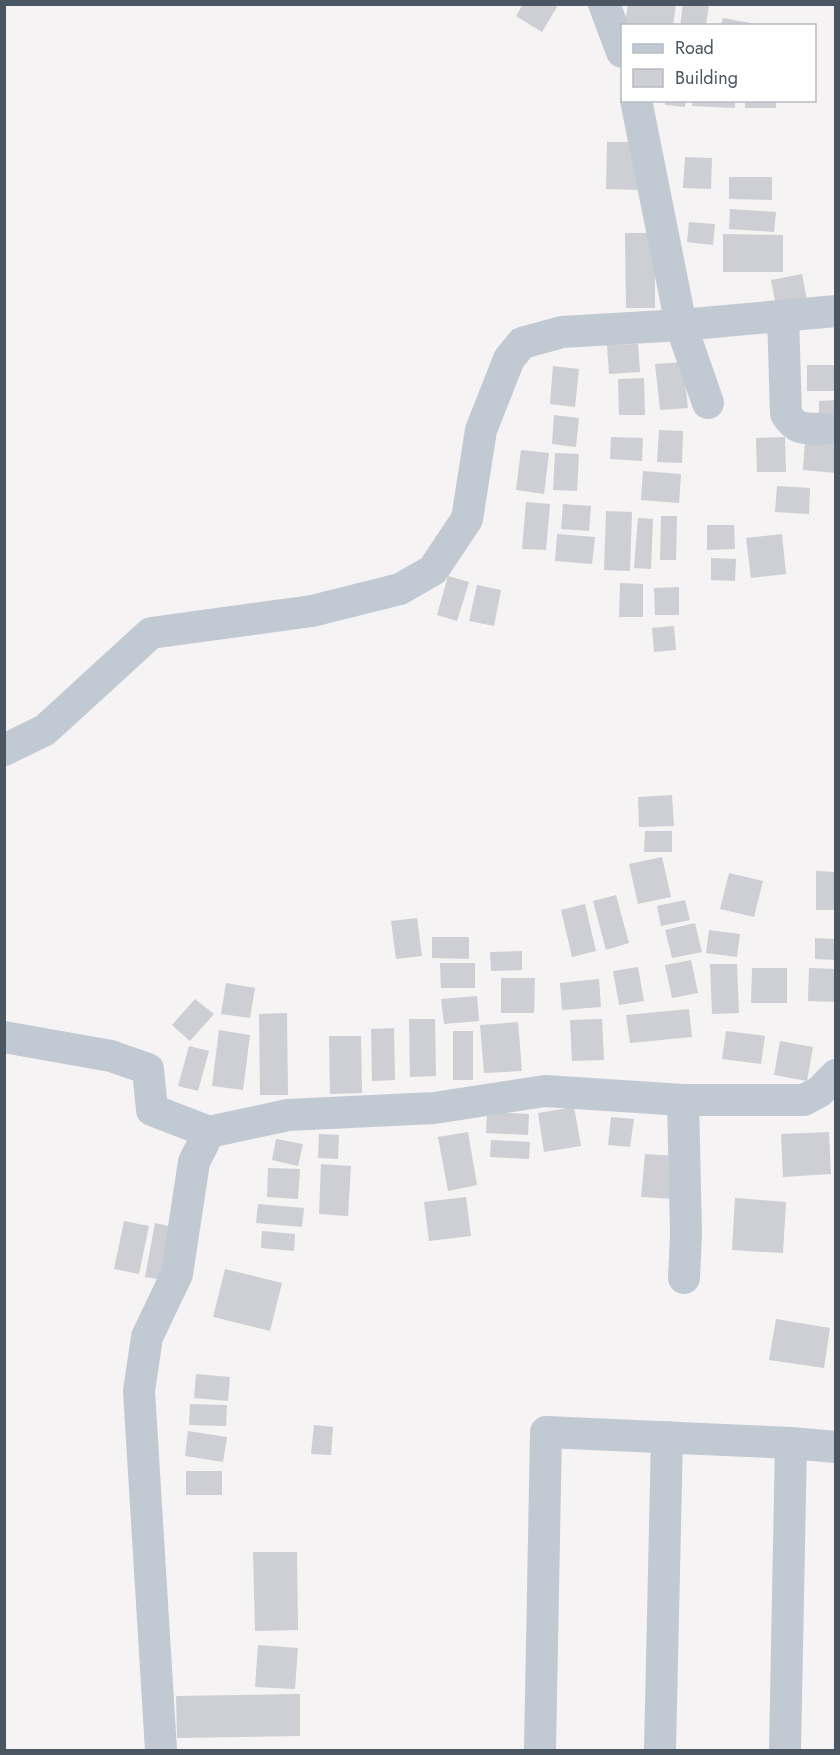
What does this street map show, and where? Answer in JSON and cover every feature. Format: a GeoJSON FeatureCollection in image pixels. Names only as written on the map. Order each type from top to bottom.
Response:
{"type":"FeatureCollection","features":[{"type":"Feature","properties":{"kind":"street"},"geometry":{"type":"LineString","coordinates":[[604,4],[621,49]]}},
{"type":"Feature","properties":{"kind":"street"},"geometry":{"type":"LineString","coordinates":[[636,102],[681,325],[708,403]]}},
{"type":"Feature","properties":{"kind":"street"},"geometry":{"type":"LineString","coordinates":[[4,750],[45,730],[151,633],[312,611],[400,589],[433,570],[467,519],[482,430],[509,359],[522,343],[562,332],[681,325],[836,311]]}},
{"type":"Feature","properties":{"kind":"street"},"geometry":{"type":"LineString","coordinates":[[783,316],[786,414],[792,424],[798,427],[825,429]]}},
{"type":"Feature","properties":{"kind":"street"},"geometry":{"type":"LineString","coordinates":[[4,1037],[111,1056],[148,1069],[152,1110],[209,1132],[288,1114],[434,1107],[545,1091],[683,1101],[804,1100],[819,1092],[836,1076]]}},
{"type":"Feature","properties":{"kind":"street"},"geometry":{"type":"LineString","coordinates":[[683,1101],[686,1234],[684,1278]]}},
{"type":"Feature","properties":{"kind":"street"},"geometry":{"type":"LineString","coordinates":[[161,1750],[139,1391],[147,1337],[177,1274],[194,1162],[209,1132]]}},
{"type":"Feature","properties":{"kind":"street"},"geometry":{"type":"LineString","coordinates":[[540,1750],[546,1432],[836,1447]]}},
{"type":"Feature","properties":{"kind":"street"},"geometry":{"type":"LineString","coordinates":[[660,1750],[667,1437]]}},
{"type":"Feature","properties":{"kind":"street"},"geometry":{"type":"LineString","coordinates":[[785,1750],[791,1443]]}},
{"type":"Feature","properties":{"kind":"building"},"geometry":{"type":"Polygon","coordinates":[[[523,4],[553,4],[557,7],[542,32],[516,16],[523,4]]]}},
{"type":"Feature","properties":{"kind":"building"},"geometry":{"type":"Polygon","coordinates":[[[628,4],[676,4],[673,24],[625,24],[628,4]]]}},
{"type":"Feature","properties":{"kind":"building"},"geometry":{"type":"Polygon","coordinates":[[[683,4],[709,4],[706,24],[680,24],[683,4]]]}},
{"type":"Feature","properties":{"kind":"building"},"geometry":{"type":"Polygon","coordinates":[[[723,18],[756,24],[722,24],[723,18]]]}},
{"type":"Feature","properties":{"kind":"building"},"geometry":{"type":"Polygon","coordinates":[[[665,102],[686,102],[685,107],[665,105],[665,102]]]}},
{"type":"Feature","properties":{"kind":"building"},"geometry":{"type":"Polygon","coordinates":[[[693,102],[735,102],[735,108],[692,106],[693,102]]]}},
{"type":"Feature","properties":{"kind":"building"},"geometry":{"type":"Polygon","coordinates":[[[745,102],[776,102],[776,108],[745,108],[745,102]]]}},
{"type":"Feature","properties":{"kind":"building"},"geometry":{"type":"Polygon","coordinates":[[[607,142],[640,142],[639,190],[606,189],[607,142]]]}},
{"type":"Feature","properties":{"kind":"building"},"geometry":{"type":"Polygon","coordinates":[[[685,157],[712,158],[711,189],[683,188],[685,157]]]}},
{"type":"Feature","properties":{"kind":"building"},"geometry":{"type":"Polygon","coordinates":[[[729,177],[772,177],[772,200],[729,199],[729,177]]]}},
{"type":"Feature","properties":{"kind":"building"},"geometry":{"type":"Polygon","coordinates":[[[730,209],[776,212],[774,232],[729,229],[730,209]]]}},
{"type":"Feature","properties":{"kind":"building"},"geometry":{"type":"Polygon","coordinates":[[[689,222],[715,224],[713,245],[687,242],[689,222]]]}},
{"type":"Feature","properties":{"kind":"building"},"geometry":{"type":"Polygon","coordinates":[[[625,233],[655,233],[655,308],[626,308],[625,233]]]}},
{"type":"Feature","properties":{"kind":"building"},"geometry":{"type":"Polygon","coordinates":[[[723,234],[783,235],[783,272],[723,272],[723,234]]]}},
{"type":"Feature","properties":{"kind":"building"},"geometry":{"type":"Polygon","coordinates":[[[802,274],[807,300],[776,306],[771,280],[802,274]]]}},
{"type":"Feature","properties":{"kind":"building"},"geometry":{"type":"Polygon","coordinates":[[[638,344],[640,372],[609,374],[607,345],[638,344]]]}},
{"type":"Feature","properties":{"kind":"building"},"geometry":{"type":"Polygon","coordinates":[[[683,362],[688,408],[660,410],[655,364],[683,362]]]}},
{"type":"Feature","properties":{"kind":"building"},"geometry":{"type":"Polygon","coordinates":[[[807,365],[836,365],[836,391],[807,391],[807,365]]]}},
{"type":"Feature","properties":{"kind":"building"},"geometry":{"type":"Polygon","coordinates":[[[553,366],[579,369],[575,407],[550,404],[553,366]]]}},
{"type":"Feature","properties":{"kind":"building"},"geometry":{"type":"Polygon","coordinates":[[[644,378],[645,415],[619,415],[618,379],[644,378]]]}},
{"type":"Feature","properties":{"kind":"building"},"geometry":{"type":"Polygon","coordinates":[[[836,400],[836,421],[819,421],[819,401],[836,400]]]}},
{"type":"Feature","properties":{"kind":"building"},"geometry":{"type":"Polygon","coordinates":[[[554,415],[579,418],[576,447],[552,444],[554,415]]]}},
{"type":"Feature","properties":{"kind":"building"},"geometry":{"type":"Polygon","coordinates":[[[659,430],[683,431],[682,463],[657,462],[659,430]]]}},
{"type":"Feature","properties":{"kind":"building"},"geometry":{"type":"Polygon","coordinates":[[[611,437],[643,438],[642,461],[610,459],[611,437]]]}},
{"type":"Feature","properties":{"kind":"building"},"geometry":{"type":"Polygon","coordinates":[[[785,437],[786,472],[757,472],[756,438],[785,437]]]}},
{"type":"Feature","properties":{"kind":"building"},"geometry":{"type":"Polygon","coordinates":[[[805,440],[836,443],[836,473],[803,470],[805,440]]]}},
{"type":"Feature","properties":{"kind":"building"},"geometry":{"type":"Polygon","coordinates":[[[521,450],[549,453],[544,494],[516,490],[521,450]]]}},
{"type":"Feature","properties":{"kind":"building"},"geometry":{"type":"Polygon","coordinates":[[[555,453],[579,454],[577,491],[553,490],[555,453]]]}},
{"type":"Feature","properties":{"kind":"building"},"geometry":{"type":"Polygon","coordinates":[[[643,471],[681,474],[679,503],[641,500],[643,471]]]}},
{"type":"Feature","properties":{"kind":"building"},"geometry":{"type":"Polygon","coordinates":[[[777,486],[810,488],[809,514],[775,512],[777,486]]]}},
{"type":"Feature","properties":{"kind":"building"},"geometry":{"type":"Polygon","coordinates":[[[526,502],[550,504],[546,550],[522,549],[526,502]]]}},
{"type":"Feature","properties":{"kind":"building"},"geometry":{"type":"Polygon","coordinates":[[[563,504],[591,506],[589,531],[561,529],[563,504]]]}},
{"type":"Feature","properties":{"kind":"building"},"geometry":{"type":"Polygon","coordinates":[[[606,511],[632,512],[630,571],[604,570],[606,511]]]}},
{"type":"Feature","properties":{"kind":"building"},"geometry":{"type":"Polygon","coordinates":[[[661,516],[677,516],[676,560],[660,560],[661,516]]]}},
{"type":"Feature","properties":{"kind":"building"},"geometry":{"type":"Polygon","coordinates":[[[638,518],[653,519],[651,569],[634,568],[638,518]]]}},
{"type":"Feature","properties":{"kind":"building"},"geometry":{"type":"Polygon","coordinates":[[[707,525],[734,525],[735,549],[707,550],[707,525]]]}},
{"type":"Feature","properties":{"kind":"building"},"geometry":{"type":"Polygon","coordinates":[[[557,534],[595,537],[592,564],[555,561],[557,534]]]}},
{"type":"Feature","properties":{"kind":"building"},"geometry":{"type":"Polygon","coordinates":[[[782,534],[786,574],[751,578],[746,538],[782,534]]]}},
{"type":"Feature","properties":{"kind":"building"},"geometry":{"type":"Polygon","coordinates":[[[711,558],[736,559],[735,581],[711,580],[711,558]]]}},
{"type":"Feature","properties":{"kind":"building"},"geometry":{"type":"Polygon","coordinates":[[[448,576],[469,582],[457,621],[437,615],[448,576]]]}},
{"type":"Feature","properties":{"kind":"building"},"geometry":{"type":"Polygon","coordinates":[[[620,583],[643,584],[643,617],[619,617],[620,583]]]}},
{"type":"Feature","properties":{"kind":"building"},"geometry":{"type":"Polygon","coordinates":[[[477,585],[501,590],[494,626],[469,621],[477,585]]]}},
{"type":"Feature","properties":{"kind":"building"},"geometry":{"type":"Polygon","coordinates":[[[679,587],[679,615],[655,615],[654,588],[679,587]]]}},
{"type":"Feature","properties":{"kind":"building"},"geometry":{"type":"Polygon","coordinates":[[[674,626],[676,650],[654,652],[652,628],[674,626]]]}},
{"type":"Feature","properties":{"kind":"building"},"geometry":{"type":"Polygon","coordinates":[[[672,795],[674,826],[639,827],[638,797],[672,795]]]}},
{"type":"Feature","properties":{"kind":"building"},"geometry":{"type":"Polygon","coordinates":[[[645,831],[672,831],[672,852],[644,852],[645,831]]]}},
{"type":"Feature","properties":{"kind":"building"},"geometry":{"type":"Polygon","coordinates":[[[662,857],[671,897],[638,904],[629,864],[662,857]]]}},
{"type":"Feature","properties":{"kind":"building"},"geometry":{"type":"Polygon","coordinates":[[[816,871],[836,872],[836,910],[816,910],[816,871]]]}},
{"type":"Feature","properties":{"kind":"building"},"geometry":{"type":"Polygon","coordinates":[[[729,873],[763,881],[754,917],[720,909],[729,873]]]}},
{"type":"Feature","properties":{"kind":"building"},"geometry":{"type":"Polygon","coordinates":[[[616,895],[629,943],[606,950],[593,901],[616,895]]]}},
{"type":"Feature","properties":{"kind":"building"},"geometry":{"type":"Polygon","coordinates":[[[685,900],[690,920],[661,926],[657,906],[685,900]]]}},
{"type":"Feature","properties":{"kind":"building"},"geometry":{"type":"Polygon","coordinates":[[[585,904],[596,951],[572,957],[561,910],[585,904]]]}},
{"type":"Feature","properties":{"kind":"building"},"geometry":{"type":"Polygon","coordinates":[[[417,918],[422,956],[396,959],[391,921],[417,918]]]}},
{"type":"Feature","properties":{"kind":"building"},"geometry":{"type":"Polygon","coordinates":[[[695,923],[702,952],[672,958],[665,930],[695,923]]]}},
{"type":"Feature","properties":{"kind":"building"},"geometry":{"type":"Polygon","coordinates":[[[709,930],[740,934],[737,957],[706,953],[709,930]]]}},
{"type":"Feature","properties":{"kind":"building"},"geometry":{"type":"Polygon","coordinates":[[[432,937],[469,937],[469,959],[432,958],[432,937]]]}},
{"type":"Feature","properties":{"kind":"building"},"geometry":{"type":"Polygon","coordinates":[[[815,938],[836,939],[836,960],[815,959],[815,938]]]}},
{"type":"Feature","properties":{"kind":"building"},"geometry":{"type":"Polygon","coordinates":[[[522,951],[522,970],[491,971],[490,952],[522,951]]]}},
{"type":"Feature","properties":{"kind":"building"},"geometry":{"type":"Polygon","coordinates":[[[691,960],[698,993],[672,998],[665,965],[691,960]]]}},
{"type":"Feature","properties":{"kind":"building"},"geometry":{"type":"Polygon","coordinates":[[[440,963],[475,963],[475,988],[441,988],[440,963]]]}},
{"type":"Feature","properties":{"kind":"building"},"geometry":{"type":"Polygon","coordinates":[[[710,964],[737,964],[739,1013],[712,1014],[710,964]]]}},
{"type":"Feature","properties":{"kind":"building"},"geometry":{"type":"Polygon","coordinates":[[[638,967],[644,1001],[619,1005],[613,971],[638,967]]]}},
{"type":"Feature","properties":{"kind":"building"},"geometry":{"type":"Polygon","coordinates":[[[752,968],[787,968],[787,1003],[751,1003],[752,968]]]}},
{"type":"Feature","properties":{"kind":"building"},"geometry":{"type":"Polygon","coordinates":[[[809,968],[836,969],[836,1002],[808,1001],[809,968]]]}},
{"type":"Feature","properties":{"kind":"building"},"geometry":{"type":"Polygon","coordinates":[[[501,978],[535,978],[534,1013],[501,1013],[501,978]]]}},
{"type":"Feature","properties":{"kind":"building"},"geometry":{"type":"Polygon","coordinates":[[[599,979],[601,1007],[562,1010],[560,983],[599,979]]]}},
{"type":"Feature","properties":{"kind":"building"},"geometry":{"type":"Polygon","coordinates":[[[226,983],[255,988],[250,1018],[221,1014],[226,983]]]}},
{"type":"Feature","properties":{"kind":"building"},"geometry":{"type":"Polygon","coordinates":[[[477,996],[479,1021],[444,1024],[441,999],[477,996]]]}},
{"type":"Feature","properties":{"kind":"building"},"geometry":{"type":"Polygon","coordinates":[[[195,999],[214,1014],[190,1041],[172,1025],[195,999]]]}},
{"type":"Feature","properties":{"kind":"building"},"geometry":{"type":"Polygon","coordinates":[[[689,1009],[692,1037],[630,1043],[626,1015],[689,1009]]]}},
{"type":"Feature","properties":{"kind":"building"},"geometry":{"type":"Polygon","coordinates":[[[287,1013],[288,1095],[260,1095],[259,1014],[287,1013]]]}},
{"type":"Feature","properties":{"kind":"building"},"geometry":{"type":"Polygon","coordinates":[[[409,1019],[435,1019],[436,1076],[410,1077],[409,1019]]]}},
{"type":"Feature","properties":{"kind":"building"},"geometry":{"type":"Polygon","coordinates":[[[602,1019],[604,1060],[572,1061],[570,1020],[602,1019]]]}},
{"type":"Feature","properties":{"kind":"building"},"geometry":{"type":"Polygon","coordinates":[[[518,1022],[522,1071],[484,1073],[480,1025],[518,1022]]]}},
{"type":"Feature","properties":{"kind":"building"},"geometry":{"type":"Polygon","coordinates":[[[394,1028],[395,1080],[372,1081],[371,1029],[394,1028]]]}},
{"type":"Feature","properties":{"kind":"building"},"geometry":{"type":"Polygon","coordinates":[[[219,1030],[250,1035],[243,1090],[212,1086],[219,1030]]]}},
{"type":"Feature","properties":{"kind":"building"},"geometry":{"type":"Polygon","coordinates":[[[453,1031],[473,1031],[473,1080],[453,1080],[453,1031]]]}},
{"type":"Feature","properties":{"kind":"building"},"geometry":{"type":"Polygon","coordinates":[[[726,1031],[765,1036],[761,1064],[722,1059],[726,1031]]]}},
{"type":"Feature","properties":{"kind":"building"},"geometry":{"type":"Polygon","coordinates":[[[329,1036],[361,1036],[362,1093],[330,1094],[329,1036]]]}},
{"type":"Feature","properties":{"kind":"building"},"geometry":{"type":"Polygon","coordinates":[[[780,1041],[813,1047],[807,1081],[774,1075],[780,1041]]]}},
{"type":"Feature","properties":{"kind":"building"},"geometry":{"type":"Polygon","coordinates":[[[189,1046],[209,1051],[198,1091],[178,1086],[189,1046]]]}},
{"type":"Feature","properties":{"kind":"building"},"geometry":{"type":"Polygon","coordinates":[[[574,1107],[581,1146],[544,1152],[538,1113],[574,1107]]]}},
{"type":"Feature","properties":{"kind":"building"},"geometry":{"type":"Polygon","coordinates":[[[487,1112],[529,1114],[528,1135],[486,1133],[487,1112]]]}},
{"type":"Feature","properties":{"kind":"building"},"geometry":{"type":"Polygon","coordinates":[[[611,1117],[634,1119],[630,1147],[608,1145],[611,1117]]]}},
{"type":"Feature","properties":{"kind":"building"},"geometry":{"type":"Polygon","coordinates":[[[468,1132],[477,1185],[448,1191],[438,1137],[468,1132]]]}},
{"type":"Feature","properties":{"kind":"building"},"geometry":{"type":"Polygon","coordinates":[[[829,1132],[831,1174],[783,1177],[781,1134],[829,1132]]]}},
{"type":"Feature","properties":{"kind":"building"},"geometry":{"type":"Polygon","coordinates":[[[319,1134],[339,1135],[338,1159],[318,1158],[319,1134]]]}},
{"type":"Feature","properties":{"kind":"building"},"geometry":{"type":"Polygon","coordinates":[[[276,1139],[303,1144],[298,1166],[272,1160],[276,1139]]]}},
{"type":"Feature","properties":{"kind":"building"},"geometry":{"type":"Polygon","coordinates":[[[491,1140],[530,1142],[529,1159],[490,1157],[491,1140]]]}},
{"type":"Feature","properties":{"kind":"building"},"geometry":{"type":"Polygon","coordinates":[[[645,1154],[676,1156],[673,1199],[641,1197],[645,1154]]]}},
{"type":"Feature","properties":{"kind":"building"},"geometry":{"type":"Polygon","coordinates":[[[321,1164],[351,1166],[348,1216],[319,1214],[321,1164]]]}},
{"type":"Feature","properties":{"kind":"building"},"geometry":{"type":"Polygon","coordinates":[[[268,1168],[300,1169],[298,1199],[267,1197],[268,1168]]]}},
{"type":"Feature","properties":{"kind":"building"},"geometry":{"type":"Polygon","coordinates":[[[466,1197],[471,1236],[429,1241],[424,1202],[466,1197]]]}},
{"type":"Feature","properties":{"kind":"building"},"geometry":{"type":"Polygon","coordinates":[[[735,1198],[786,1202],[783,1253],[732,1250],[735,1198]]]}},
{"type":"Feature","properties":{"kind":"building"},"geometry":{"type":"Polygon","coordinates":[[[258,1204],[304,1208],[302,1227],[256,1223],[258,1204]]]}},
{"type":"Feature","properties":{"kind":"building"},"geometry":{"type":"Polygon","coordinates":[[[124,1221],[149,1226],[139,1274],[114,1269],[124,1221]]]}},
{"type":"Feature","properties":{"kind":"building"},"geometry":{"type":"Polygon","coordinates":[[[155,1223],[178,1228],[168,1281],[145,1277],[155,1223]]]}},
{"type":"Feature","properties":{"kind":"building"},"geometry":{"type":"Polygon","coordinates":[[[262,1231],[295,1234],[294,1251],[261,1248],[262,1231]]]}},
{"type":"Feature","properties":{"kind":"building"},"geometry":{"type":"Polygon","coordinates":[[[225,1269],[282,1283],[270,1331],[213,1317],[225,1269]]]}},
{"type":"Feature","properties":{"kind":"building"},"geometry":{"type":"Polygon","coordinates":[[[776,1319],[830,1328],[824,1368],[769,1360],[776,1319]]]}},
{"type":"Feature","properties":{"kind":"building"},"geometry":{"type":"Polygon","coordinates":[[[196,1374],[230,1377],[228,1401],[194,1398],[196,1374]]]}},
{"type":"Feature","properties":{"kind":"building"},"geometry":{"type":"Polygon","coordinates":[[[190,1404],[227,1405],[226,1426],[189,1425],[190,1404]]]}},
{"type":"Feature","properties":{"kind":"building"},"geometry":{"type":"Polygon","coordinates":[[[314,1425],[333,1427],[331,1455],[311,1454],[314,1425]]]}},
{"type":"Feature","properties":{"kind":"building"},"geometry":{"type":"Polygon","coordinates":[[[188,1431],[227,1437],[223,1462],[185,1456],[188,1431]]]}},
{"type":"Feature","properties":{"kind":"building"},"geometry":{"type":"Polygon","coordinates":[[[186,1471],[222,1471],[222,1495],[186,1495],[186,1471]]]}},
{"type":"Feature","properties":{"kind":"building"},"geometry":{"type":"Polygon","coordinates":[[[253,1552],[297,1552],[298,1630],[255,1631],[253,1552]]]}},
{"type":"Feature","properties":{"kind":"building"},"geometry":{"type":"Polygon","coordinates":[[[258,1645],[298,1648],[295,1689],[255,1687],[258,1645]]]}},
{"type":"Feature","properties":{"kind":"building"},"geometry":{"type":"Polygon","coordinates":[[[300,1694],[300,1736],[177,1738],[176,1696],[300,1694]]]}}]}
